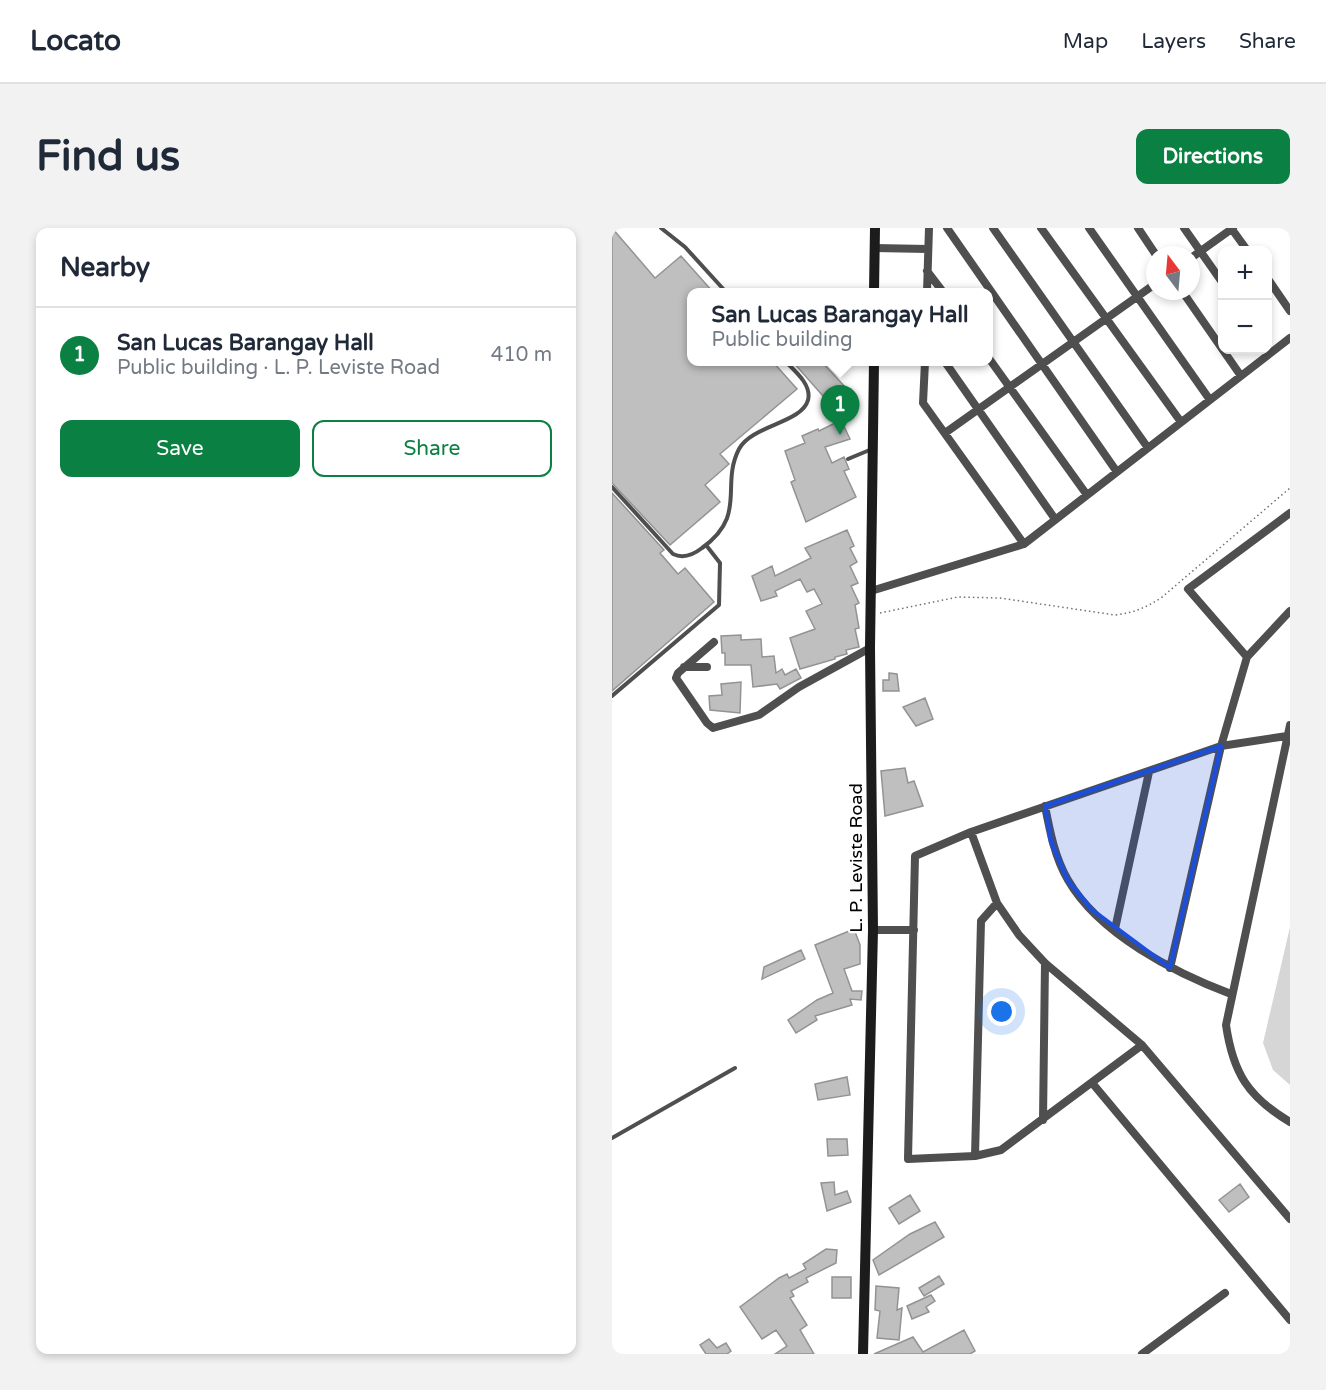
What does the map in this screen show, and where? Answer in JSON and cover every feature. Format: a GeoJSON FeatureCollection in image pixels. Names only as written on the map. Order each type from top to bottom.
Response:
{"type":"FeatureCollection","features":[{"type":"Feature","properties":{"kind":"main road"},"geometry":{"type":"LineString","coordinates":[[874,288],[875,228]]}},
{"type":"Feature","properties":{"kind":"main road","name":"L. P. Leviste Road"},"geometry":{"type":"LineString","coordinates":[[863,1354],[873,930],[870,648],[874,366]]}},
{"type":"Feature","properties":{"kind":"street"},"geometry":{"type":"LineString","coordinates":[[927,288],[929,228]]}},
{"type":"Feature","properties":{"kind":"street"},"geometry":{"type":"LineString","coordinates":[[947,228],[989,288]]}},
{"type":"Feature","properties":{"kind":"street"},"geometry":{"type":"LineString","coordinates":[[993,228],[1148,448]]}},
{"type":"Feature","properties":{"kind":"street"},"geometry":{"type":"LineString","coordinates":[[1041,228],[1181,422]]}},
{"type":"Feature","properties":{"kind":"street"},"geometry":{"type":"LineString","coordinates":[[1089,228],[1210,400]]}},
{"type":"Feature","properties":{"kind":"street"},"geometry":{"type":"LineString","coordinates":[[1138,228],[1150,246]]}},
{"type":"Feature","properties":{"kind":"street"},"geometry":{"type":"LineString","coordinates":[[1184,228],[1218,276]]}},
{"type":"Feature","properties":{"kind":"street"},"geometry":{"type":"LineString","coordinates":[[1201,251],[1232,228],[1244,246]]}},
{"type":"Feature","properties":{"kind":"street"},"geometry":{"type":"LineString","coordinates":[[874,248],[928,249]]}},
{"type":"Feature","properties":{"kind":"street"},"geometry":{"type":"LineString","coordinates":[[927,271],[940,288]]}},
{"type":"Feature","properties":{"kind":"street"},"geometry":{"type":"LineString","coordinates":[[1272,285],[1290,311]]}},
{"type":"Feature","properties":{"kind":"street"},"geometry":{"type":"LineString","coordinates":[[945,434],[1146,290]]}},
{"type":"Feature","properties":{"kind":"street"},"geometry":{"type":"LineString","coordinates":[[993,294],[1117,472]]}},
{"type":"Feature","properties":{"kind":"street"},"geometry":{"type":"LineString","coordinates":[[1188,300],[1241,376]]}},
{"type":"Feature","properties":{"kind":"street"},"geometry":{"type":"LineString","coordinates":[[871,591],[1023,544],[1290,338]]}},
{"type":"Feature","properties":{"kind":"street"},"geometry":{"type":"LineString","coordinates":[[993,364],[1087,495]]}},
{"type":"Feature","properties":{"kind":"street"},"geometry":{"type":"LineString","coordinates":[[925,366],[923,402],[1023,544]]}},
{"type":"Feature","properties":{"kind":"street"},"geometry":{"type":"LineString","coordinates":[[948,366],[1055,519]]}},
{"type":"Feature","properties":{"kind":"street"},"geometry":{"type":"LineString","coordinates":[[1247,657],[1188,588],[1290,513]]}},
{"type":"Feature","properties":{"kind":"street"},"geometry":{"type":"LineString","coordinates":[[1170,968],[1221,746],[1247,657],[1290,611]]}},
{"type":"Feature","properties":{"kind":"street"},"geometry":{"type":"LineString","coordinates":[[714,642],[684,667],[677,675],[677,682],[710,726],[718,728],[759,716],[799,687],[870,648]]}},
{"type":"Feature","properties":{"kind":"street"},"geometry":{"type":"LineString","coordinates":[[684,667],[707,667]]}},
{"type":"Feature","properties":{"kind":"street"},"geometry":{"type":"LineString","coordinates":[[1290,725],[1226,1025],[1230,1052],[1240,1077],[1254,1095],[1290,1122]]}},
{"type":"Feature","properties":{"kind":"street"},"geometry":{"type":"LineString","coordinates":[[1142,1045],[1093,1084],[1001,1150],[975,1156],[908,1159],[915,856],[970,832],[1221,746],[1287,736]]}},
{"type":"Feature","properties":{"kind":"street"},"geometry":{"type":"LineString","coordinates":[[1115,929],[1149,772]]}},
{"type":"Feature","properties":{"kind":"street"},"geometry":{"type":"LineString","coordinates":[[1046,807],[1051,842],[1068,881],[1092,910],[1141,950],[1170,968],[1231,994]]}},
{"type":"Feature","properties":{"kind":"street"},"geometry":{"type":"LineString","coordinates":[[970,832],[997,903],[1019,935],[1045,963],[1142,1045],[1290,1219]]}},
{"type":"Feature","properties":{"kind":"street"},"geometry":{"type":"LineString","coordinates":[[975,1156],[981,921],[997,903]]}},
{"type":"Feature","properties":{"kind":"street"},"geometry":{"type":"LineString","coordinates":[[873,930],[914,930]]}},
{"type":"Feature","properties":{"kind":"street"},"geometry":{"type":"LineString","coordinates":[[1043,1120],[1045,963]]}},
{"type":"Feature","properties":{"kind":"street"},"geometry":{"type":"LineString","coordinates":[[1093,1084],[1288,1315]]}},
{"type":"Feature","properties":{"kind":"street"},"geometry":{"type":"LineString","coordinates":[[1143,1354],[1225,1293]]}},
{"type":"Feature","properties":{"kind":"lane"},"geometry":{"type":"LineString","coordinates":[[662,228],[685,247],[722,288]]}},
{"type":"Feature","properties":{"kind":"lane"},"geometry":{"type":"LineString","coordinates":[[612,488],[673,554],[688,556],[706,546],[728,520],[732,501],[734,466],[743,444],[754,434],[799,411],[807,402],[809,395],[806,384],[790,366]]}},
{"type":"Feature","properties":{"kind":"lane"},"geometry":{"type":"LineString","coordinates":[[849,459],[873,448]]}},
{"type":"Feature","properties":{"kind":"lane"},"geometry":{"type":"LineString","coordinates":[[612,696],[719,605],[720,563],[706,546]]}},
{"type":"Feature","properties":{"kind":"lane"},"geometry":{"type":"LineString","coordinates":[[612,1138],[735,1068]]}},
{"type":"Feature","properties":{"kind":"path"},"geometry":{"type":"LineString","coordinates":[[871,615],[958,597],[1000,598],[1115,615],[1128,614],[1143,609],[1161,598],[1290,488]]}},
{"type":"Feature","properties":{"kind":"highlighted area"},"geometry":{"type":"Polygon","coordinates":[[[1221,746],[1170,968],[1092,910],[1068,881],[1051,842],[1045,806],[1221,746]]]}},
{"type":"Feature","properties":{"kind":"shaded area"},"geometry":{"type":"Polygon","coordinates":[[[1290,927],[1290,1085],[1273,1070],[1263,1043],[1290,927]]]}},
{"type":"Feature","properties":{"kind":"building"},"geometry":{"type":"Polygon","coordinates":[[[612,228],[655,278],[681,256],[709,288],[687,288],[687,366],[777,366],[797,389],[720,454],[729,464],[705,485],[720,502],[670,545],[612,483],[612,228]]]}},
{"type":"Feature","properties":{"kind":"building"},"geometry":{"type":"Polygon","coordinates":[[[797,366],[826,366],[847,389],[830,404],[797,366]]]}},
{"type":"Feature","properties":{"kind":"building"},"geometry":{"type":"Polygon","coordinates":[[[841,420],[850,439],[825,447],[832,463],[844,457],[849,469],[844,471],[856,497],[806,522],[791,482],[795,480],[785,451],[805,443],[802,436],[818,429],[819,431],[841,420]]]}},
{"type":"Feature","properties":{"kind":"building"},"geometry":{"type":"Polygon","coordinates":[[[612,493],[664,550],[660,553],[678,574],[685,568],[714,602],[612,691],[612,493]]]}},
{"type":"Feature","properties":{"kind":"building"},"geometry":{"type":"Polygon","coordinates":[[[847,530],[854,546],[850,548],[857,562],[850,566],[858,583],[851,586],[859,603],[855,605],[859,628],[855,629],[859,647],[846,650],[847,654],[835,657],[835,659],[800,669],[790,638],[815,629],[806,611],[822,604],[814,589],[807,592],[800,579],[775,591],[777,596],[761,601],[752,576],[772,566],[775,576],[811,558],[805,548],[847,530]]]}},
{"type":"Feature","properties":{"kind":"building"},"geometry":{"type":"Polygon","coordinates":[[[741,635],[741,640],[761,639],[762,657],[774,656],[776,673],[782,669],[785,675],[796,669],[801,678],[780,689],[777,684],[753,687],[751,665],[725,665],[725,653],[722,653],[721,636],[741,635]]]}},
{"type":"Feature","properties":{"kind":"building"},"geometry":{"type":"Polygon","coordinates":[[[889,673],[897,674],[899,691],[883,691],[883,680],[889,680],[889,673]]]}},
{"type":"Feature","properties":{"kind":"building"},"geometry":{"type":"Polygon","coordinates":[[[741,682],[740,713],[710,710],[709,696],[722,695],[721,684],[741,682]]]}},
{"type":"Feature","properties":{"kind":"building"},"geometry":{"type":"Polygon","coordinates":[[[925,698],[933,719],[916,726],[903,707],[925,698]]]}},
{"type":"Feature","properties":{"kind":"building"},"geometry":{"type":"Polygon","coordinates":[[[905,768],[908,783],[914,781],[923,806],[885,816],[881,771],[905,768]]]}},
{"type":"Feature","properties":{"kind":"building"},"geometry":{"type":"Polygon","coordinates":[[[854,929],[860,945],[860,964],[844,969],[852,991],[862,991],[861,1000],[850,999],[852,1005],[815,1016],[817,1020],[796,1033],[788,1020],[817,1000],[833,993],[815,945],[854,929]]]}},
{"type":"Feature","properties":{"kind":"building"},"geometry":{"type":"Polygon","coordinates":[[[801,950],[805,959],[762,979],[764,967],[801,950]]]}},
{"type":"Feature","properties":{"kind":"building"},"geometry":{"type":"Polygon","coordinates":[[[847,1077],[850,1095],[818,1100],[815,1084],[847,1077]]]}},
{"type":"Feature","properties":{"kind":"building"},"geometry":{"type":"Polygon","coordinates":[[[827,1139],[847,1139],[848,1155],[828,1156],[827,1139]]]}},
{"type":"Feature","properties":{"kind":"building"},"geometry":{"type":"Polygon","coordinates":[[[834,1182],[835,1195],[847,1191],[851,1202],[827,1211],[821,1183],[834,1182]]]}},
{"type":"Feature","properties":{"kind":"building"},"geometry":{"type":"Polygon","coordinates":[[[1240,1184],[1249,1197],[1229,1212],[1219,1200],[1240,1184]]]}},
{"type":"Feature","properties":{"kind":"building"},"geometry":{"type":"Polygon","coordinates":[[[910,1195],[920,1211],[899,1224],[889,1208],[910,1195]]]}},
{"type":"Feature","properties":{"kind":"building"},"geometry":{"type":"Polygon","coordinates":[[[935,1222],[944,1237],[879,1275],[873,1260],[910,1234],[935,1222]]]}},
{"type":"Feature","properties":{"kind":"building"},"geometry":{"type":"Polygon","coordinates":[[[826,1249],[837,1250],[836,1263],[806,1278],[808,1282],[791,1291],[794,1296],[790,1298],[807,1325],[800,1330],[814,1354],[775,1354],[787,1346],[776,1330],[762,1339],[740,1307],[779,1278],[787,1274],[789,1278],[806,1269],[803,1264],[826,1249]]]}},
{"type":"Feature","properties":{"kind":"building"},"geometry":{"type":"Polygon","coordinates":[[[939,1276],[944,1284],[924,1296],[919,1288],[939,1276]]]}},
{"type":"Feature","properties":{"kind":"building"},"geometry":{"type":"Polygon","coordinates":[[[832,1277],[851,1277],[851,1298],[832,1298],[832,1277]]]}},
{"type":"Feature","properties":{"kind":"building"},"geometry":{"type":"Polygon","coordinates":[[[876,1286],[899,1288],[897,1310],[902,1308],[899,1340],[877,1338],[880,1311],[875,1310],[876,1286]]]}},
{"type":"Feature","properties":{"kind":"building"},"geometry":{"type":"Polygon","coordinates":[[[931,1295],[935,1301],[926,1307],[929,1312],[912,1319],[907,1306],[931,1295]]]}},
{"type":"Feature","properties":{"kind":"building"},"geometry":{"type":"Polygon","coordinates":[[[964,1330],[975,1351],[970,1354],[874,1354],[913,1337],[923,1352],[964,1330]]]}},
{"type":"Feature","properties":{"kind":"building"},"geometry":{"type":"Polygon","coordinates":[[[709,1339],[717,1348],[726,1343],[731,1351],[727,1354],[706,1354],[700,1345],[709,1339]]]}},
{"type":"Feature","properties":{"kind":"place","name":"San Lucas Barangay Hall"},"geometry":{"type":"Point","coordinates":[840,435]}}]}
